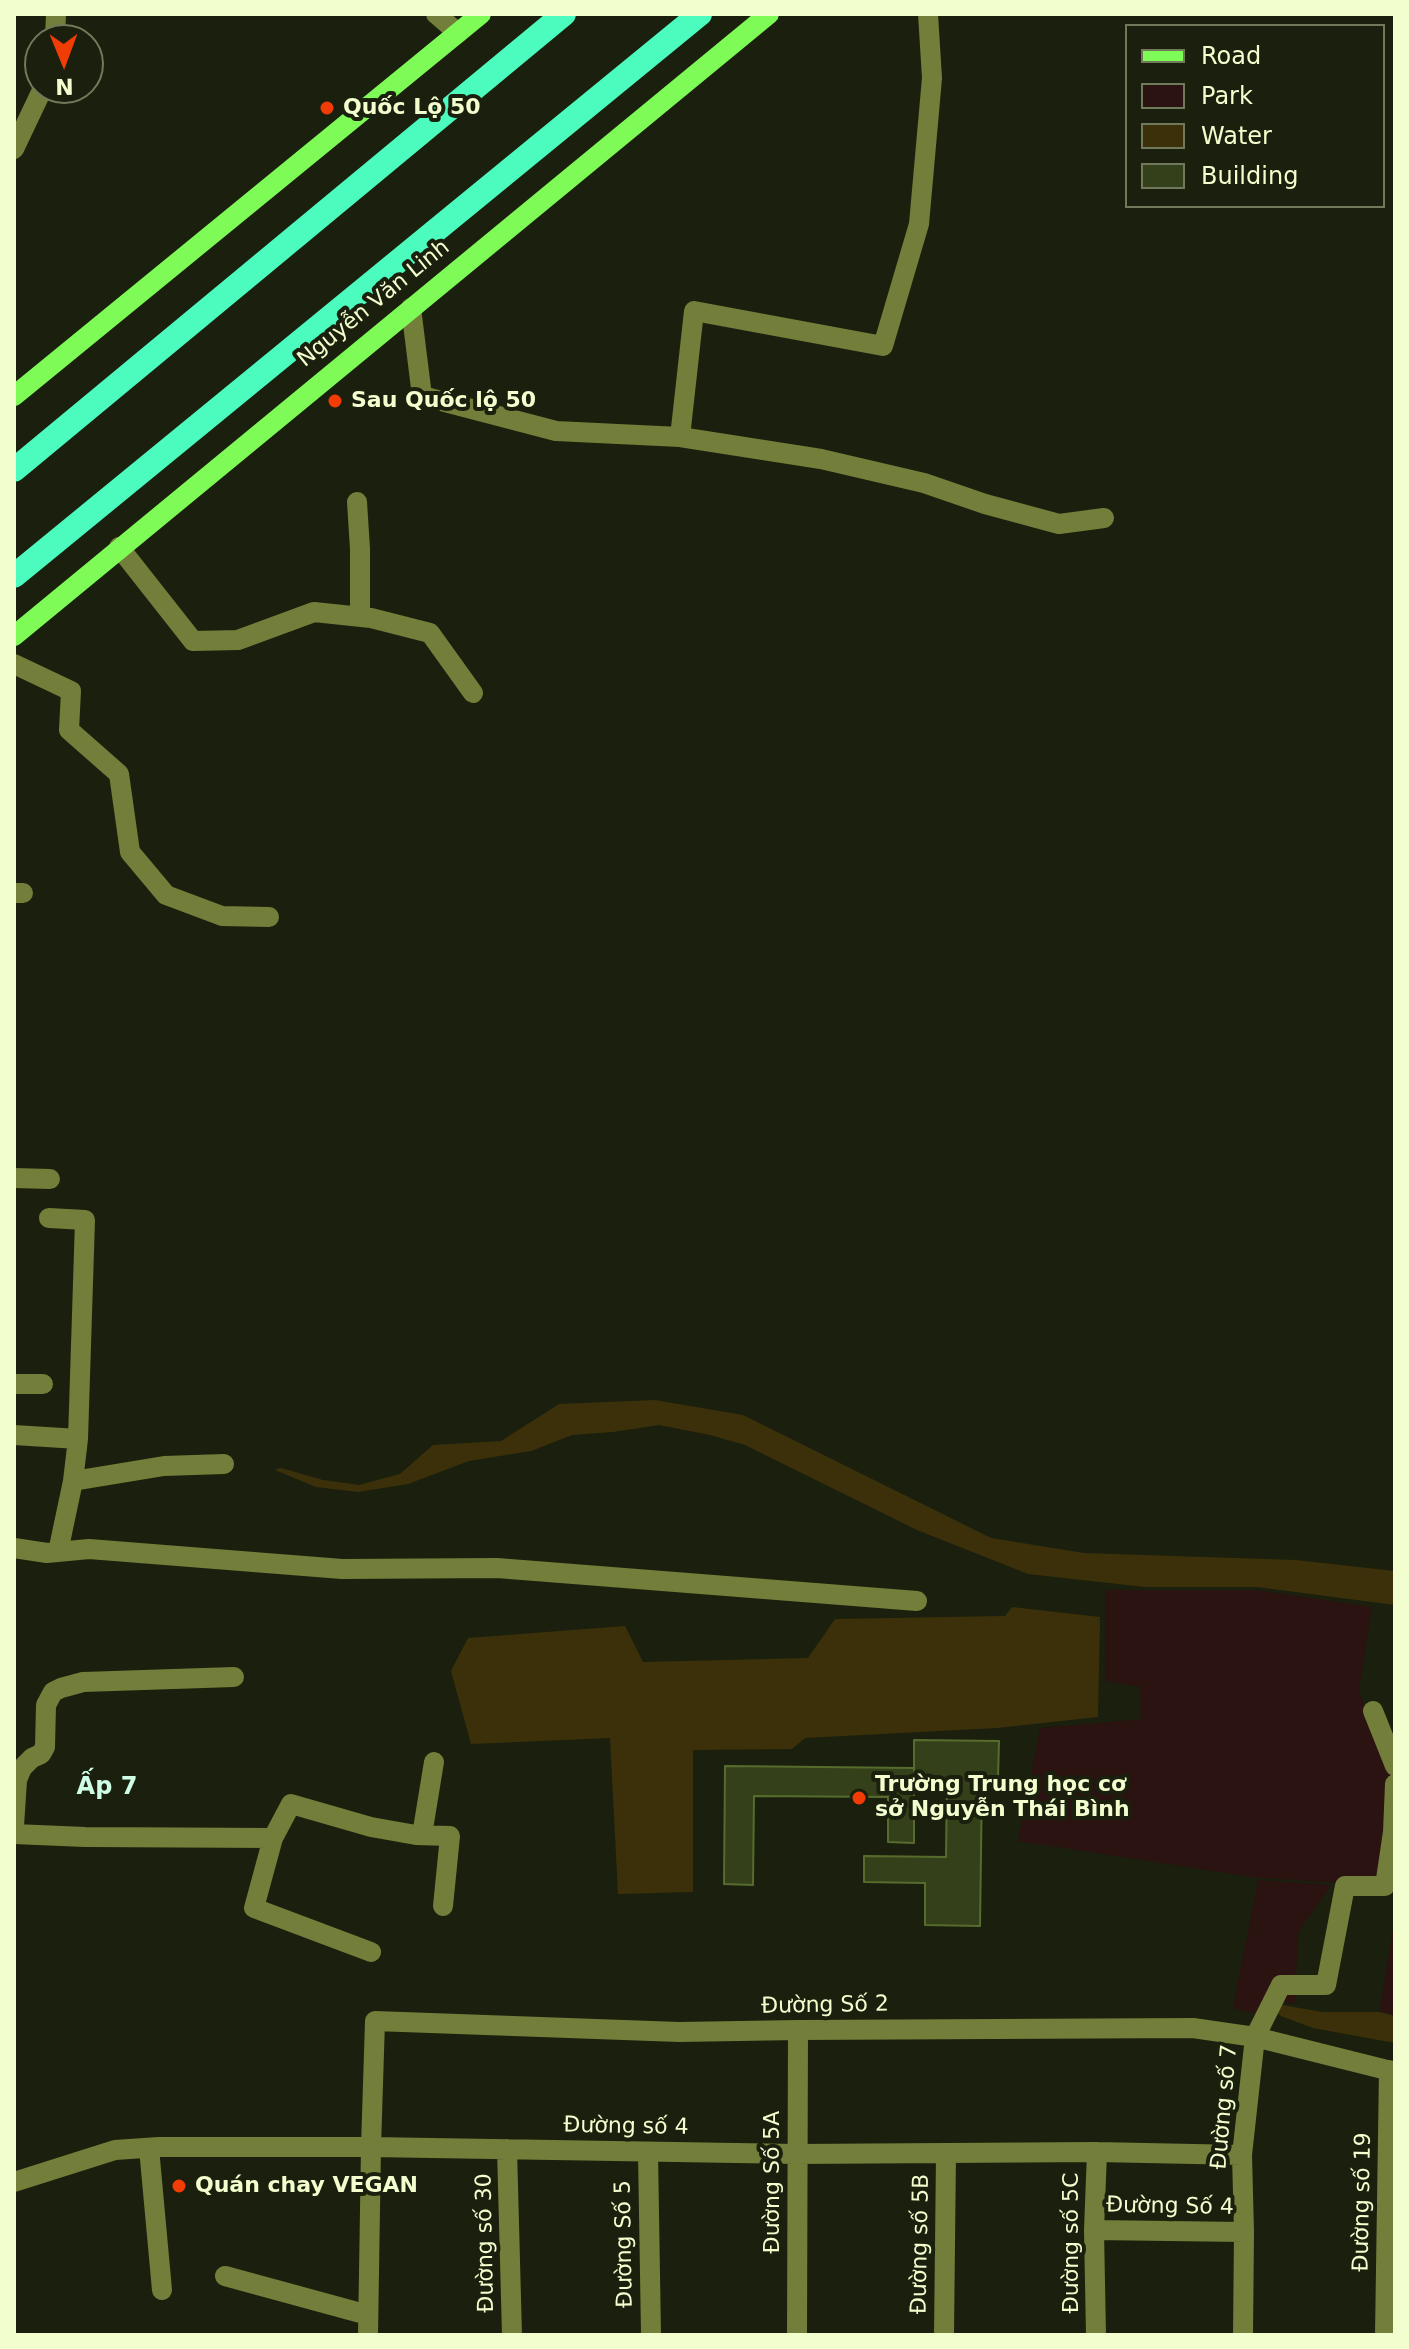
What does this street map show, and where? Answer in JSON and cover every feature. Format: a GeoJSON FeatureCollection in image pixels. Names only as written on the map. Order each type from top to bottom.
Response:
{"type":"FeatureCollection","features":[{"type":"Feature","properties":{"kind":"highway"},"geometry":{"type":"LineString","coordinates":[[14,470],[564,14]]}},
{"type":"Feature","properties":{"kind":"highway","name":"Nguyễn Văn Linh"},"geometry":{"type":"LineString","coordinates":[[14,576],[700,14]]}},
{"type":"Feature","properties":{"kind":"main road"},"geometry":{"type":"LineString","coordinates":[[14,396],[481,14]]}},
{"type":"Feature","properties":{"kind":"main road","name":"Nguyễn Văn Linh"},"geometry":{"type":"LineString","coordinates":[[14,636],[769,14]]}},
{"type":"Feature","properties":{"kind":"street"},"geometry":{"type":"LineString","coordinates":[[436,14],[458,33]]}},
{"type":"Feature","properties":{"kind":"street"},"geometry":{"type":"LineString","coordinates":[[680,437],[694,311],[883,346],[919,224],[932,78],[928,14]]}},
{"type":"Feature","properties":{"kind":"street"},"geometry":{"type":"LineString","coordinates":[[14,149],[35,104]]}},
{"type":"Feature","properties":{"kind":"street"},"geometry":{"type":"LineString","coordinates":[[411,308],[422,396],[556,431],[680,437],[821,459],[924,483],[1059,524],[1104,518]]}},
{"type":"Feature","properties":{"kind":"street"},"geometry":{"type":"LineString","coordinates":[[357,502],[361,560],[360,617]]}},
{"type":"Feature","properties":{"kind":"street"},"geometry":{"type":"LineString","coordinates":[[119,547],[193,641],[238,640],[314,612],[360,617],[430,633],[473,693]]}},
{"type":"Feature","properties":{"kind":"street"},"geometry":{"type":"LineString","coordinates":[[14,664],[71,691],[69,730],[119,774],[130,852],[166,895],[222,916],[269,917]]}},
{"type":"Feature","properties":{"kind":"street"},"geometry":{"type":"LineString","coordinates":[[14,1178],[50,1179]]}},
{"type":"Feature","properties":{"kind":"street"},"geometry":{"type":"LineString","coordinates":[[49,1218],[85,1220],[78,1439],[58,1552]]}},
{"type":"Feature","properties":{"kind":"street"},"geometry":{"type":"LineString","coordinates":[[14,1384],[43,1384]]}},
{"type":"Feature","properties":{"kind":"street"},"geometry":{"type":"LineString","coordinates":[[14,1435],[78,1439]]}},
{"type":"Feature","properties":{"kind":"street"},"geometry":{"type":"LineString","coordinates":[[73,1481],[164,1466],[224,1464]]}},
{"type":"Feature","properties":{"kind":"street"},"geometry":{"type":"LineString","coordinates":[[14,1548],[47,1553],[89,1549],[342,1569],[497,1568],[917,1601]]}},
{"type":"Feature","properties":{"kind":"street"},"geometry":{"type":"LineString","coordinates":[[14,1826],[17,1780],[22,1768],[41,1754],[45,1747],[46,1705],[53,1692],[83,1682],[234,1677]]}},
{"type":"Feature","properties":{"kind":"street"},"geometry":{"type":"LineString","coordinates":[[1373,1711],[1395,1766]]}},
{"type":"Feature","properties":{"kind":"street"},"geometry":{"type":"LineString","coordinates":[[422,1835],[434,1762]]}},
{"type":"Feature","properties":{"kind":"street","name":"Đường số 7"},"geometry":{"type":"LineString","coordinates":[[1243,2335],[1242,2155],[1255,2037],[1281,1985],[1326,1985],[1345,1886],[1385,1886],[1393,1832],[1395,1784]]}},
{"type":"Feature","properties":{"kind":"street"},"geometry":{"type":"LineString","coordinates":[[371,1952],[254,1908],[273,1838],[291,1804],[371,1827],[450,1836],[443,1906]]}},
{"type":"Feature","properties":{"kind":"street"},"geometry":{"type":"LineString","coordinates":[[14,1834],[273,1838]]}},
{"type":"Feature","properties":{"kind":"street","name":"Đường Số 2"},"geometry":{"type":"LineString","coordinates":[[371,2147],[375,2021],[679,2032],[1193,2028],[1255,2037],[1392,2071]]}},
{"type":"Feature","properties":{"kind":"street","name":"Đường Số 5A"},"geometry":{"type":"LineString","coordinates":[[797,2335],[798,2030]]}},
{"type":"Feature","properties":{"kind":"street","name":"Đường số 19"},"geometry":{"type":"LineString","coordinates":[[1385,2335],[1392,2071]]}},
{"type":"Feature","properties":{"kind":"street"},"geometry":{"type":"LineString","coordinates":[[225,2276],[368,2325],[371,2147]]}},
{"type":"Feature","properties":{"kind":"street","name":"Đường số 4"},"geometry":{"type":"LineString","coordinates":[[14,2182],[115,2150],[149,2148],[371,2147],[796,2154],[1097,2152],[1242,2155]]}},
{"type":"Feature","properties":{"kind":"street"},"geometry":{"type":"LineString","coordinates":[[149,2148],[162,2290]]}},
{"type":"Feature","properties":{"kind":"street","name":"Đường số 30"},"geometry":{"type":"LineString","coordinates":[[507,2149],[512,2335]]}},
{"type":"Feature","properties":{"kind":"street","name":"Đường Số 5"},"geometry":{"type":"LineString","coordinates":[[648,2152],[651,2335]]}},
{"type":"Feature","properties":{"kind":"street","name":"Đường số 5C"},"geometry":{"type":"LineString","coordinates":[[1096,2335],[1094,2230],[1097,2152]]}},
{"type":"Feature","properties":{"kind":"street","name":"Đường số 5B"},"geometry":{"type":"LineString","coordinates":[[944,2335],[946,2154]]}},
{"type":"Feature","properties":{"kind":"street","name":"Đường Số 4"},"geometry":{"type":"LineString","coordinates":[[1094,2230],[1244,2232]]}},
{"type":"Feature","properties":{"kind":"green space"},"geometry":{"type":"Polygon","coordinates":[[[1105,1590],[1255,1590],[1372,1607],[1359,1691],[1391,1769],[1388,1831],[1381,1882],[1259,1878],[1018,1841],[1040,1728],[1141,1719],[1140,1687],[1105,1681],[1105,1590]]]}},
{"type":"Feature","properties":{"kind":"green space"},"geometry":{"type":"Polygon","coordinates":[[[1258,1880],[1331,1885],[1298,1933],[1295,2004],[1280,2001],[1268,2017],[1233,2008],[1258,1880]]]}},
{"type":"Feature","properties":{"kind":"green space"},"geometry":{"type":"Polygon","coordinates":[[[1395,1917],[1395,2015],[1379,2011],[1395,1917]]]}},
{"type":"Feature","properties":{"kind":"water"},"geometry":{"type":"Polygon","coordinates":[[[655,1400],[743,1415],[991,1538],[1084,1553],[1296,1560],[1395,1571],[1395,1605],[1257,1587],[1145,1587],[1028,1574],[917,1530],[745,1445],[659,1425],[572,1435],[531,1451],[469,1461],[408,1484],[358,1492],[316,1487],[275,1470],[281,1468],[323,1480],[359,1485],[400,1474],[433,1445],[501,1441],[559,1404],[655,1400]]]}},
{"type":"Feature","properties":{"kind":"water"},"geometry":{"type":"Polygon","coordinates":[[[1012,1607],[1100,1617],[1098,1717],[997,1728],[805,1738],[792,1749],[693,1750],[693,1892],[618,1894],[610,1738],[471,1744],[451,1671],[468,1638],[625,1626],[643,1662],[808,1658],[835,1619],[1005,1616],[1012,1607]]]}},
{"type":"Feature","properties":{"kind":"water"},"geometry":{"type":"Polygon","coordinates":[[[1277,2004],[1322,2012],[1379,2012],[1395,2016],[1395,2043],[1313,2028],[1281,2016],[1273,2009],[1277,2004]]]}},
{"type":"Feature","properties":{"kind":"building"},"geometry":{"type":"Polygon","coordinates":[[[914,1740],[999,1741],[998,1778],[982,1778],[980,1926],[925,1925],[925,1883],[864,1882],[864,1856],[946,1857],[947,1779],[914,1779],[914,1740]]]}},
{"type":"Feature","properties":{"kind":"building"},"geometry":{"type":"Polygon","coordinates":[[[725,1766],[914,1768],[914,1843],[888,1842],[888,1797],[754,1796],[753,1885],[724,1884],[725,1766]]]}},
{"type":"Feature","properties":{"kind":"place","name":"Quốc Lộ 50"},"geometry":{"type":"Point","coordinates":[327,108]}},
{"type":"Feature","properties":{"kind":"place","name":"Sau Quốc lộ 50"},"geometry":{"type":"Point","coordinates":[335,401]}},
{"type":"Feature","properties":{"kind":"place","name":"Trường Trung học cơ sở Nguyễn Thái Bình"},"geometry":{"type":"Point","coordinates":[859,1798]}},
{"type":"Feature","properties":{"kind":"place","name":"Quán chay VEGAN"},"geometry":{"type":"Point","coordinates":[179,2186]}},
{"type":"Feature","properties":{"kind":"district","name":"Ấp 7"},"geometry":{"type":"Point","coordinates":[107,1788]}}]}
